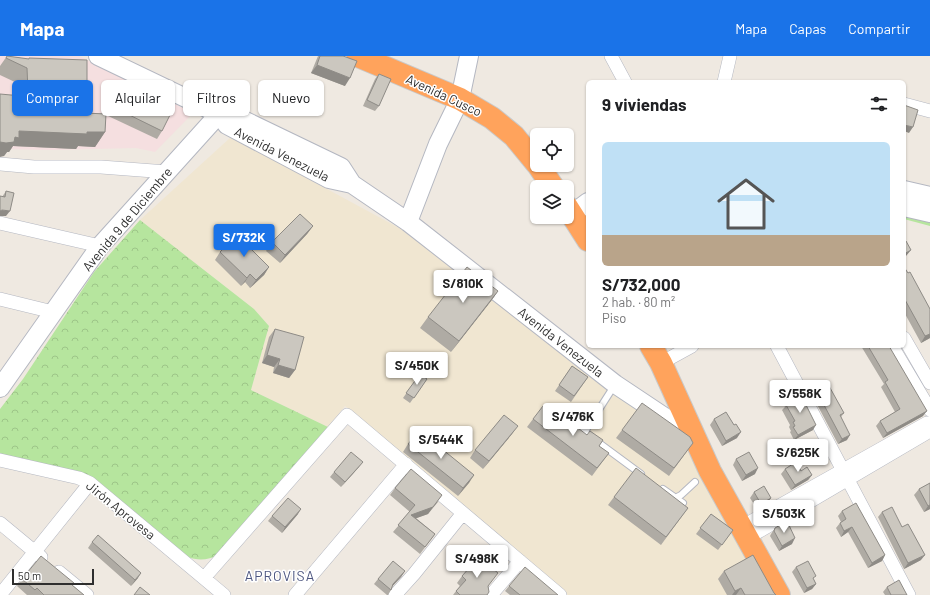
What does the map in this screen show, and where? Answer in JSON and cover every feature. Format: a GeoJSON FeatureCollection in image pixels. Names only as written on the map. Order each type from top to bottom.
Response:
{"type":"FeatureCollection","features":[{"type":"Feature","properties":{"kind":"highway","name":"Avenida Cusco"},"geometry":{"type":"LineString","coordinates":[[358,56],[460,99],[492,118],[514,136],[530,155]]}},
{"type":"Feature","properties":{"kind":"highway"},"geometry":{"type":"LineString","coordinates":[[656,354],[698,442],[710,471],[779,595]]}},
{"type":"Feature","properties":{"kind":"highway"},"geometry":{"type":"LineString","coordinates":[[698,442],[714,458],[793,595]]}},
{"type":"Feature","properties":{"kind":"street","name":"Avenida Venezuela"},"geometry":{"type":"LineString","coordinates":[[98,56],[183,97]]}},
{"type":"Feature","properties":{"kind":"street"},"geometry":{"type":"LineString","coordinates":[[408,222],[438,144],[460,99],[468,56]]}},
{"type":"Feature","properties":{"kind":"street"},"geometry":{"type":"LineString","coordinates":[[611,56],[624,80]]}},
{"type":"Feature","properties":{"kind":"street"},"geometry":{"type":"LineString","coordinates":[[724,80],[728,57]]}},
{"type":"Feature","properties":{"kind":"street"},"geometry":{"type":"LineString","coordinates":[[906,105],[930,111]]}},
{"type":"Feature","properties":{"kind":"street","name":"Avenida 9 de Diciembre"},"geometry":{"type":"LineString","coordinates":[[2,381],[100,246],[217,116]]}},
{"type":"Feature","properties":{"kind":"street","name":"Avenida Venezuela"},"geometry":{"type":"LineString","coordinates":[[235,116],[341,167],[352,184],[408,222],[615,384],[669,420],[698,442]]}},
{"type":"Feature","properties":{"kind":"street"},"geometry":{"type":"LineString","coordinates":[[0,164],[34,167],[101,167],[167,172]]}},
{"type":"Feature","properties":{"kind":"street"},"geometry":{"type":"LineString","coordinates":[[906,190],[930,195]]}},
{"type":"Feature","properties":{"kind":"street"},"geometry":{"type":"LineString","coordinates":[[906,207],[930,213]]}},
{"type":"Feature","properties":{"kind":"street"},"geometry":{"type":"LineString","coordinates":[[0,223],[100,246]]}},
{"type":"Feature","properties":{"kind":"street"},"geometry":{"type":"LineString","coordinates":[[0,299],[53,312]]}},
{"type":"Feature","properties":{"kind":"street"},"geometry":{"type":"LineString","coordinates":[[906,341],[930,383]]}},
{"type":"Feature","properties":{"kind":"street"},"geometry":{"type":"LineString","coordinates":[[656,354],[683,348]]}},
{"type":"Feature","properties":{"kind":"street"},"geometry":{"type":"LineString","coordinates":[[778,348],[909,595]]}},
{"type":"Feature","properties":{"kind":"street"},"geometry":{"type":"LineString","coordinates":[[893,348],[930,410]]}},
{"type":"Feature","properties":{"kind":"street"},"geometry":{"type":"LineString","coordinates":[[204,578],[347,415],[560,595]]}},
{"type":"Feature","properties":{"kind":"street"},"geometry":{"type":"LineString","coordinates":[[755,527],[845,475],[927,423],[930,423]]}},
{"type":"Feature","properties":{"kind":"street"},"geometry":{"type":"LineString","coordinates":[[845,475],[930,431]]}},
{"type":"Feature","properties":{"kind":"street","name":"Jirón Aprovesa"},"geometry":{"type":"LineString","coordinates":[[0,460],[79,478],[90,483],[224,595]]}},
{"type":"Feature","properties":{"kind":"street"},"geometry":{"type":"LineString","coordinates":[[295,595],[406,464]]}},
{"type":"Feature","properties":{"kind":"street"},"geometry":{"type":"LineString","coordinates":[[0,595],[90,483]]}},
{"type":"Feature","properties":{"kind":"street"},"geometry":{"type":"LineString","coordinates":[[395,595],[414,574],[463,513]]}},
{"type":"Feature","properties":{"kind":"street"},"geometry":{"type":"LineString","coordinates":[[0,523],[87,595]]}},
{"type":"Feature","properties":{"kind":"street"},"geometry":{"type":"LineString","coordinates":[[491,595],[520,561]]}},
{"type":"Feature","properties":{"kind":"lane"},"geometry":{"type":"LineString","coordinates":[[584,433],[615,384]]}},
{"type":"Feature","properties":{"kind":"lane"},"geometry":{"type":"LineString","coordinates":[[557,412],[649,479]]}},
{"type":"Feature","properties":{"kind":"lane"},"geometry":{"type":"LineString","coordinates":[[675,498],[682,495],[695,482]]}},
{"type":"Feature","properties":{"kind":"lane"},"geometry":{"type":"LineString","coordinates":[[656,484],[683,504]]}},
{"type":"Feature","properties":{"kind":"shaded area"},"geometry":{"type":"Polygon","coordinates":[[[0,56],[79,56],[127,80],[101,80],[101,116],[175,116],[175,104],[183,108],[183,116],[190,116],[155,152],[136,148],[52,150],[0,149],[0,56]]]}},
{"type":"Feature","properties":{"kind":"shaded area"},"geometry":{"type":"Polygon","coordinates":[[[231,137],[401,229],[695,452],[772,595],[568,595],[345,406],[328,427],[251,390],[269,326],[254,309],[140,220],[231,137]]]}},
{"type":"Feature","properties":{"kind":"green space"},"geometry":{"type":"Polygon","coordinates":[[[906,214],[930,220],[930,226],[906,220],[906,214]]]}},
{"type":"Feature","properties":{"kind":"green space"},"geometry":{"type":"Polygon","coordinates":[[[140,220],[254,309],[269,326],[251,390],[328,427],[219,555],[207,559],[187,557],[93,479],[0,454],[0,409],[23,379],[94,272],[140,220]]]}},
{"type":"Feature","properties":{"kind":"building"},"geometry":{"type":"Polygon","coordinates":[[[7,56],[29,59],[87,60],[87,80],[28,80],[27,68],[6,58],[7,56]]]}},
{"type":"Feature","properties":{"kind":"building"},"geometry":{"type":"Polygon","coordinates":[[[320,56],[343,56],[357,61],[350,78],[317,65],[320,56]]]}},
{"type":"Feature","properties":{"kind":"building"},"geometry":{"type":"Polygon","coordinates":[[[379,74],[391,79],[379,106],[367,100],[379,74]]]}},
{"type":"Feature","properties":{"kind":"building"},"geometry":{"type":"Polygon","coordinates":[[[0,94],[12,95],[12,116],[93,116],[93,113],[101,114],[101,116],[106,116],[105,132],[87,132],[87,134],[19,131],[19,138],[15,137],[14,142],[0,142],[0,94]]]}},
{"type":"Feature","properties":{"kind":"building"},"geometry":{"type":"Polygon","coordinates":[[[906,106],[918,110],[913,127],[906,125],[906,106]]]}},
{"type":"Feature","properties":{"kind":"building"},"geometry":{"type":"Polygon","coordinates":[[[131,116],[170,116],[162,131],[131,116]]]}},
{"type":"Feature","properties":{"kind":"building"},"geometry":{"type":"Polygon","coordinates":[[[6,191],[14,193],[10,211],[0,211],[0,196],[5,197],[6,191]]]}},
{"type":"Feature","properties":{"kind":"building"},"geometry":{"type":"Polygon","coordinates":[[[300,214],[313,226],[285,255],[272,242],[300,214]]]}},
{"type":"Feature","properties":{"kind":"building"},"geometry":{"type":"Polygon","coordinates":[[[237,235],[269,267],[256,280],[250,274],[247,278],[220,252],[237,235]]]}},
{"type":"Feature","properties":{"kind":"building"},"geometry":{"type":"Polygon","coordinates":[[[906,241],[911,250],[906,253],[906,241]]]}},
{"type":"Feature","properties":{"kind":"building"},"geometry":{"type":"Polygon","coordinates":[[[467,267],[498,291],[459,341],[428,317],[467,267]]]}},
{"type":"Feature","properties":{"kind":"building"},"geometry":{"type":"Polygon","coordinates":[[[906,270],[908,273],[910,272],[930,309],[930,334],[925,336],[906,302],[906,270]]]}},
{"type":"Feature","properties":{"kind":"building"},"geometry":{"type":"Polygon","coordinates":[[[275,329],[304,337],[295,370],[278,365],[280,359],[267,355],[275,329]]]}},
{"type":"Feature","properties":{"kind":"building"},"geometry":{"type":"Polygon","coordinates":[[[869,348],[890,348],[927,411],[887,433],[880,421],[900,409],[885,382],[888,380],[869,348]]]}},
{"type":"Feature","properties":{"kind":"building"},"geometry":{"type":"Polygon","coordinates":[[[572,366],[588,377],[574,396],[559,385],[572,366]]]}},
{"type":"Feature","properties":{"kind":"building"},"geometry":{"type":"Polygon","coordinates":[[[420,374],[427,379],[414,398],[406,393],[420,374]]]}},
{"type":"Feature","properties":{"kind":"building"},"geometry":{"type":"Polygon","coordinates":[[[829,386],[844,413],[840,415],[850,435],[842,439],[816,390],[817,389],[818,392],[829,386]]]}},
{"type":"Feature","properties":{"kind":"building"},"geometry":{"type":"Polygon","coordinates":[[[800,393],[816,425],[798,435],[793,427],[795,426],[793,422],[795,421],[786,405],[789,403],[788,399],[800,393]]]}},
{"type":"Feature","properties":{"kind":"building"},"geometry":{"type":"Polygon","coordinates":[[[642,403],[690,437],[693,443],[674,468],[622,430],[642,403]]]}},
{"type":"Feature","properties":{"kind":"building"},"geometry":{"type":"Polygon","coordinates":[[[543,406],[573,429],[574,428],[577,430],[578,428],[587,435],[590,431],[603,440],[599,446],[609,453],[597,468],[533,419],[543,406]]]}},
{"type":"Feature","properties":{"kind":"building"},"geometry":{"type":"Polygon","coordinates":[[[726,412],[734,425],[736,424],[741,432],[726,441],[714,419],[726,412]]]}},
{"type":"Feature","properties":{"kind":"building"},"geometry":{"type":"Polygon","coordinates":[[[504,415],[518,426],[489,461],[475,450],[504,415]]]}},
{"type":"Feature","properties":{"kind":"building"},"geometry":{"type":"Polygon","coordinates":[[[418,432],[425,438],[426,436],[474,475],[463,488],[408,444],[418,432]]]}},
{"type":"Feature","properties":{"kind":"building"},"geometry":{"type":"Polygon","coordinates":[[[351,452],[363,462],[345,482],[334,472],[351,452]]]}},
{"type":"Feature","properties":{"kind":"building"},"geometry":{"type":"Polygon","coordinates":[[[749,452],[758,468],[746,475],[736,459],[749,452]]]}},
{"type":"Feature","properties":{"kind":"building"},"geometry":{"type":"Polygon","coordinates":[[[796,462],[801,471],[807,467],[812,475],[795,485],[785,469],[796,462]]]}},
{"type":"Feature","properties":{"kind":"building"},"geometry":{"type":"Polygon","coordinates":[[[636,468],[688,508],[666,537],[614,497],[636,468]]]}},
{"type":"Feature","properties":{"kind":"building"},"geometry":{"type":"Polygon","coordinates":[[[411,469],[442,495],[433,507],[411,515],[435,534],[425,547],[398,525],[415,505],[395,488],[411,469]]]}},
{"type":"Feature","properties":{"kind":"building"},"geometry":{"type":"Polygon","coordinates":[[[930,483],[930,505],[928,506],[919,489],[930,483]]]}},
{"type":"Feature","properties":{"kind":"building"},"geometry":{"type":"Polygon","coordinates":[[[764,486],[771,498],[761,504],[754,492],[764,486]]]}},
{"type":"Feature","properties":{"kind":"building"},"geometry":{"type":"Polygon","coordinates":[[[288,498],[301,509],[285,527],[272,516],[288,498]]]}},
{"type":"Feature","properties":{"kind":"building"},"geometry":{"type":"Polygon","coordinates":[[[856,503],[885,555],[872,563],[852,527],[844,531],[840,523],[846,519],[842,511],[856,503]]]}},
{"type":"Feature","properties":{"kind":"building"},"geometry":{"type":"Polygon","coordinates":[[[892,507],[902,527],[908,524],[925,555],[908,563],[882,512],[892,507]]]}},
{"type":"Feature","properties":{"kind":"building"},"geometry":{"type":"Polygon","coordinates":[[[711,514],[733,530],[722,545],[700,528],[711,514]]]}},
{"type":"Feature","properties":{"kind":"building"},"geometry":{"type":"Polygon","coordinates":[[[787,521],[795,538],[782,546],[774,531],[775,528],[787,521]]]}},
{"type":"Feature","properties":{"kind":"building"},"geometry":{"type":"Polygon","coordinates":[[[98,535],[141,573],[135,580],[92,542],[98,535]]]}},
{"type":"Feature","properties":{"kind":"building"},"geometry":{"type":"Polygon","coordinates":[[[753,555],[776,595],[745,595],[741,588],[735,591],[724,571],[753,555]]]}},
{"type":"Feature","properties":{"kind":"building"},"geometry":{"type":"Polygon","coordinates":[[[41,556],[74,583],[72,585],[84,595],[44,595],[37,588],[35,590],[22,579],[41,556]]]}},
{"type":"Feature","properties":{"kind":"building"},"geometry":{"type":"Polygon","coordinates":[[[479,557],[498,573],[488,586],[489,592],[487,595],[460,595],[456,591],[466,580],[462,576],[479,557]]]}},
{"type":"Feature","properties":{"kind":"building"},"geometry":{"type":"Polygon","coordinates":[[[393,561],[405,571],[393,584],[391,590],[378,579],[393,561]]]}},
{"type":"Feature","properties":{"kind":"building"},"geometry":{"type":"Polygon","coordinates":[[[808,561],[816,576],[813,578],[816,584],[807,588],[796,567],[808,561]]]}},
{"type":"Feature","properties":{"kind":"building"},"geometry":{"type":"Polygon","coordinates":[[[525,567],[558,595],[520,595],[509,586],[525,567]]]}},
{"type":"Feature","properties":{"kind":"building"},"geometry":{"type":"Polygon","coordinates":[[[899,580],[907,595],[891,595],[887,587],[899,580]]]}},
{"type":"Feature","properties":{"kind":"building"},"geometry":{"type":"Polygon","coordinates":[[[140,587],[150,595],[134,595],[140,587]]]}},
{"type":"Feature","properties":{"kind":"district","name":"APROVISA"},"geometry":{"type":"Point","coordinates":[280,575]}}]}
